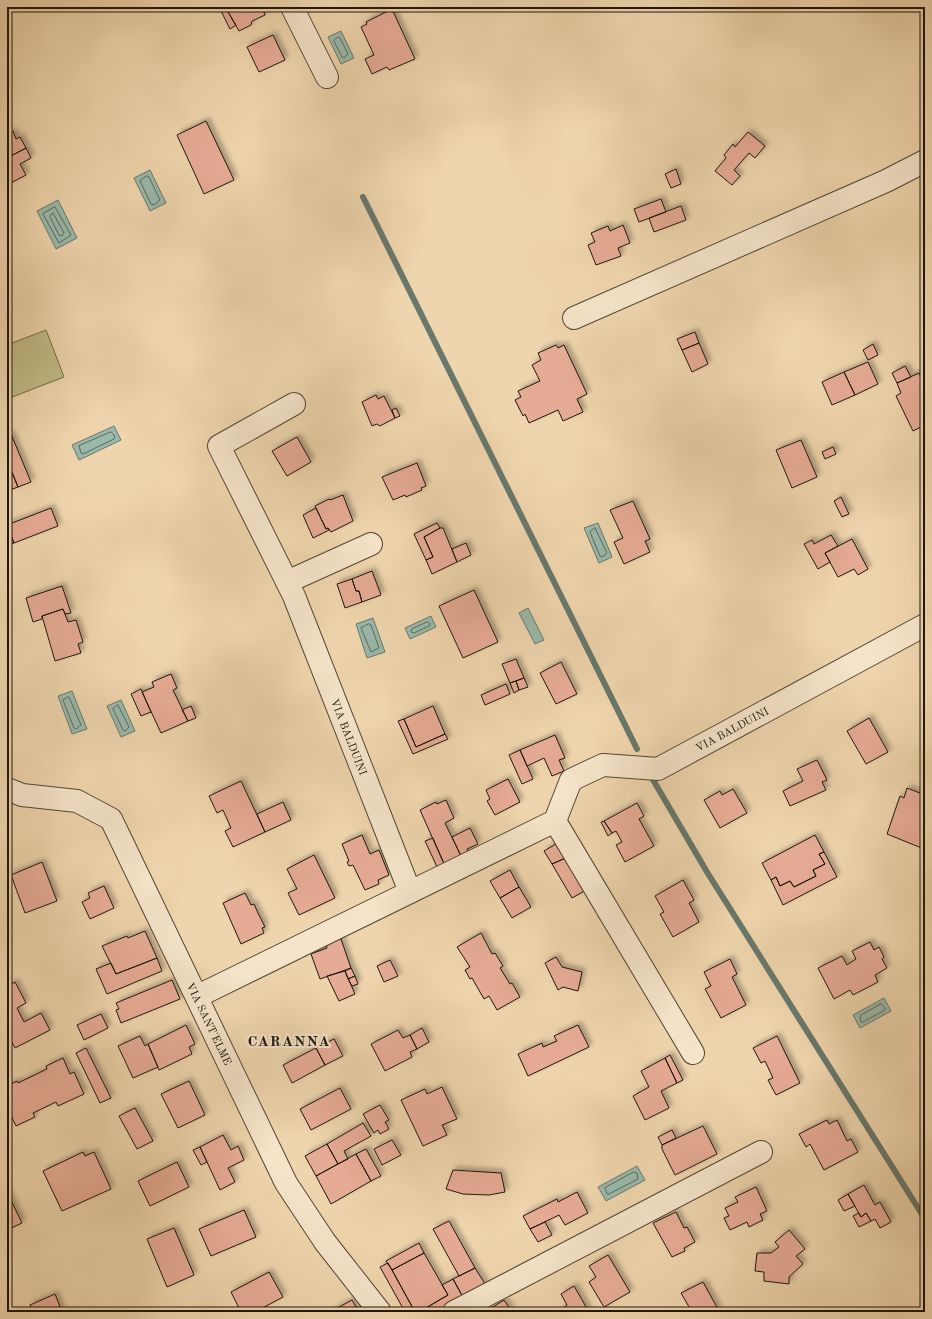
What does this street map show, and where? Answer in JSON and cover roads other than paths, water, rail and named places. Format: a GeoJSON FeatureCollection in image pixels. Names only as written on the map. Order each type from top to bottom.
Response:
{"type":"FeatureCollection","features":[{"type":"Feature","properties":{"kind":"street"},"geometry":{"type":"LineString","coordinates":[[292,7],[327,77]]}},
{"type":"Feature","properties":{"kind":"street"},"geometry":{"type":"LineString","coordinates":[[574,318],[925,162]]}},
{"type":"Feature","properties":{"kind":"street","name":"VIA BALDUINI"},"geometry":{"type":"LineString","coordinates":[[294,404],[219,446],[294,596],[410,892]]}},
{"type":"Feature","properties":{"kind":"street"},"geometry":{"type":"LineString","coordinates":[[287,582],[370,544]]}},
{"type":"Feature","properties":{"kind":"street","name":"VIA BALDUINI"},"geometry":{"type":"LineString","coordinates":[[555,822],[571,780],[603,765],[658,769],[925,625]]}},
{"type":"Feature","properties":{"kind":"street","name":"VIA SANT'ELME"},"geometry":{"type":"LineString","coordinates":[[7,789],[22,795],[77,801],[111,819],[198,996],[286,1184],[325,1242],[380,1312]]}},
{"type":"Feature","properties":{"kind":"street"},"geometry":{"type":"LineString","coordinates":[[198,996],[555,822],[693,1053]]}},
{"type":"Feature","properties":{"kind":"street"},"geometry":{"type":"LineString","coordinates":[[454,1312],[761,1152]]}},
{"type":"Feature","properties":{"kind":"water"},"geometry":{"type":"Polygon","coordinates":[[[341,31],[354,58],[341,64],[328,37],[341,31]]]}},
{"type":"Feature","properties":{"kind":"water"},"geometry":{"type":"Polygon","coordinates":[[[150,170],[166,203],[150,211],[134,178],[150,170]]]}},
{"type":"Feature","properties":{"kind":"water"},"geometry":{"type":"Polygon","coordinates":[[[58,200],[77,238],[56,249],[37,211],[58,200]]]}},
{"type":"Feature","properties":{"kind":"water"},"geometry":{"type":"Polygon","coordinates":[[[114,426],[121,440],[79,460],[72,445],[114,426]]]}},
{"type":"Feature","properties":{"kind":"water"},"geometry":{"type":"Polygon","coordinates":[[[598,523],[612,557],[599,563],[584,528],[598,523]]]}},
{"type":"Feature","properties":{"kind":"water"},"geometry":{"type":"Polygon","coordinates":[[[528,608],[544,640],[535,644],[519,613],[528,608]]]}},
{"type":"Feature","properties":{"kind":"water"},"geometry":{"type":"Polygon","coordinates":[[[431,616],[436,627],[410,639],[405,628],[431,616]]]}},
{"type":"Feature","properties":{"kind":"water"},"geometry":{"type":"Polygon","coordinates":[[[373,618],[385,652],[367,658],[356,624],[373,618]]]}},
{"type":"Feature","properties":{"kind":"water"},"geometry":{"type":"Polygon","coordinates":[[[72,691],[87,729],[72,734],[58,696],[72,691]]]}},
{"type":"Feature","properties":{"kind":"water"},"geometry":{"type":"Polygon","coordinates":[[[121,700],[135,731],[121,737],[107,706],[121,700]]]}},
{"type":"Feature","properties":{"kind":"water"},"geometry":{"type":"Polygon","coordinates":[[[884,998],[891,1011],[860,1028],[853,1015],[884,998]]]}},
{"type":"Feature","properties":{"kind":"water"},"geometry":{"type":"Polygon","coordinates":[[[637,1166],[645,1180],[606,1201],[598,1187],[637,1166]]]}},
{"type":"Feature","properties":{"kind":"waterway"},"geometry":{"type":"LineString","coordinates":[[363,197],[637,749]]}},
{"type":"Feature","properties":{"kind":"waterway"},"geometry":{"type":"LineString","coordinates":[[652,778],[707,872],[925,1219]]}},
{"type":"Feature","properties":{"kind":"district","name":"CARANNA"},"geometry":{"type":"Point","coordinates":[289,1041]}}]}
